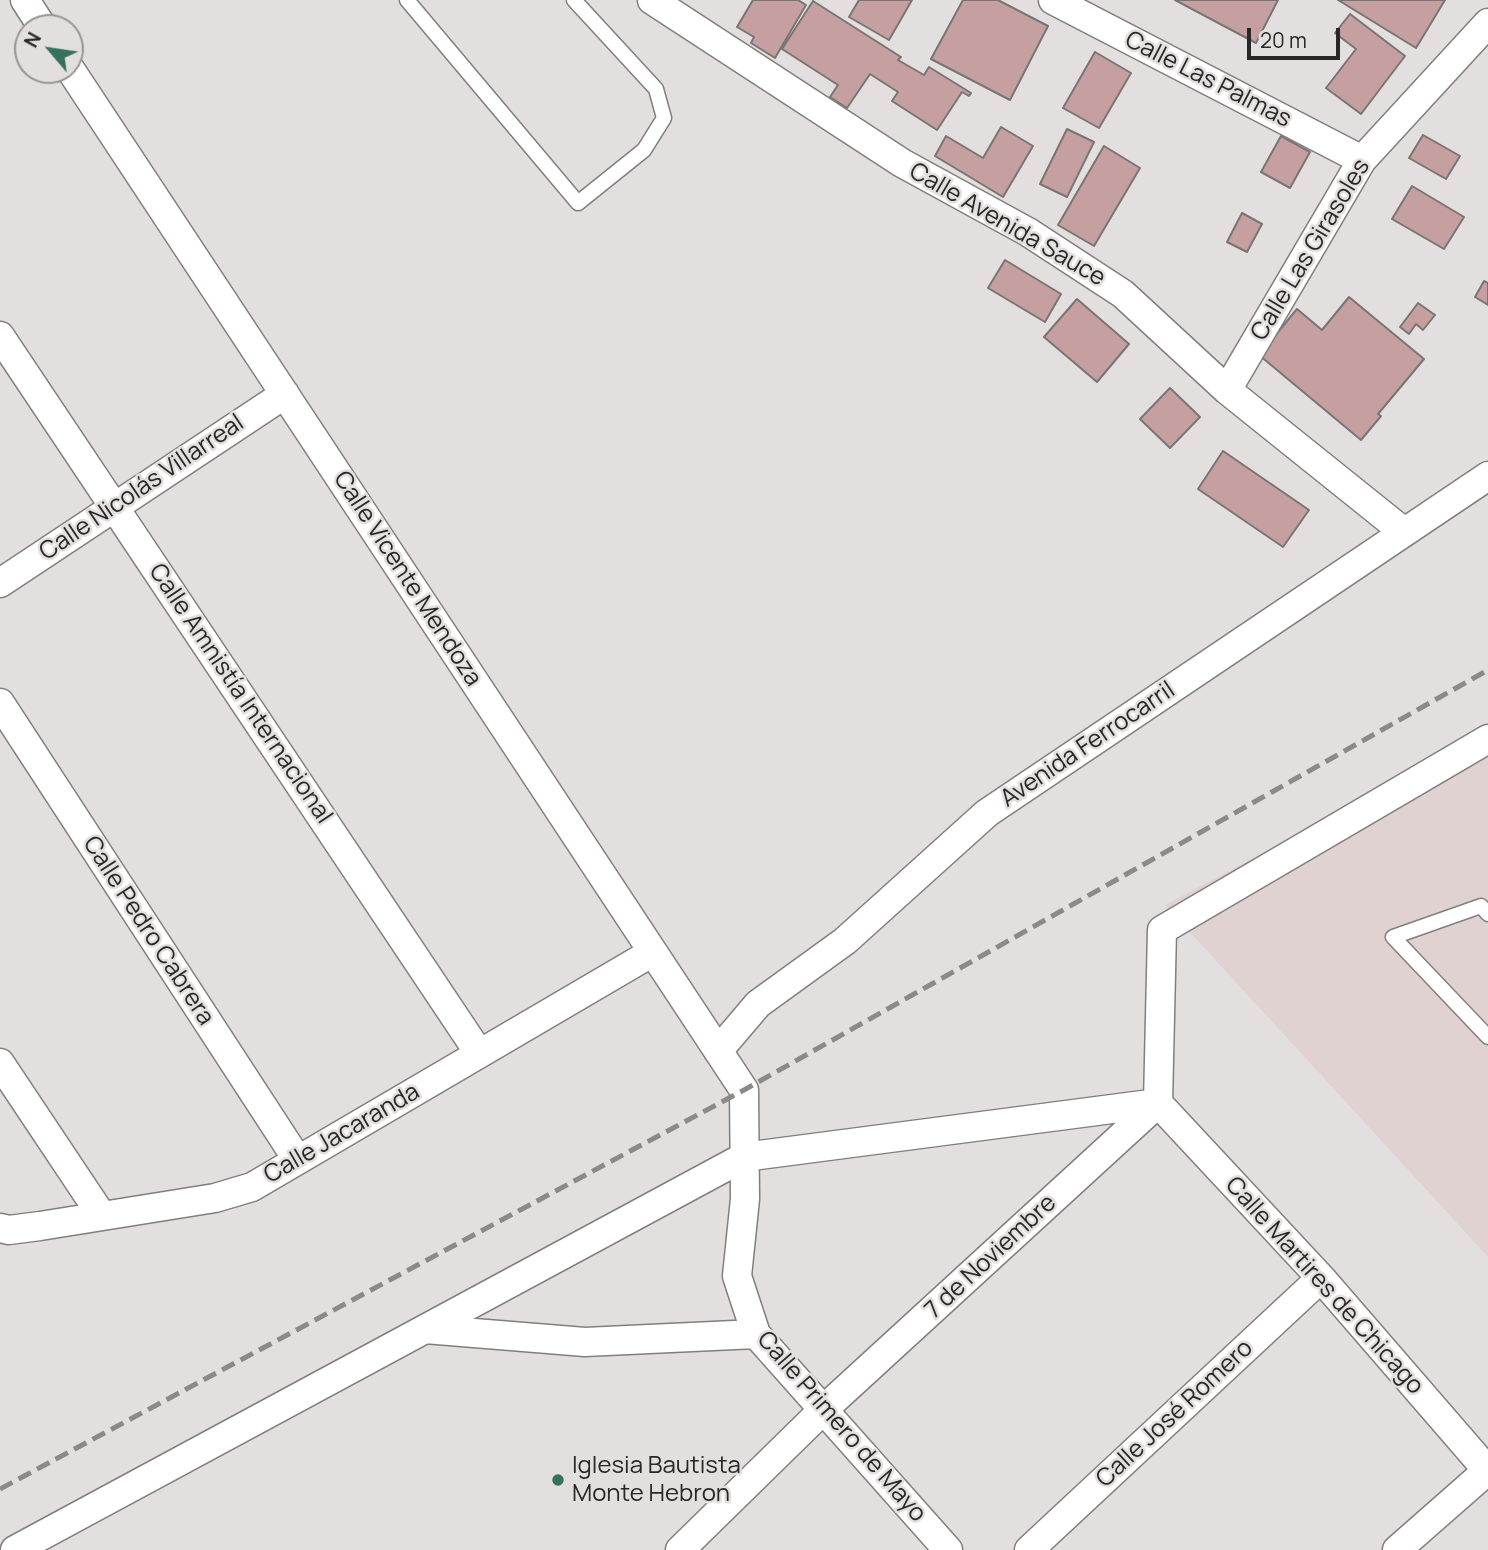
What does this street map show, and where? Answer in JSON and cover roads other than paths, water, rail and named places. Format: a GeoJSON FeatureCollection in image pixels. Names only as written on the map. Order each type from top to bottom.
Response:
{"type":"FeatureCollection","features":[{"type":"Feature","properties":{"kind":"street","name":"Calle Avenida Sauce"},"geometry":{"type":"LineString","coordinates":[[652,0],[902,163],[1074,260],[1123,294],[1227,390],[1404,532]]}},
{"type":"Feature","properties":{"kind":"street","name":"Calle Las Palmas"},"geometry":{"type":"LineString","coordinates":[[1054,0],[1362,160]]}},
{"type":"Feature","properties":{"kind":"street","name":"Calle Las Girasoles"},"geometry":{"type":"LineString","coordinates":[[1227,390],[1362,160],[1488,23]]}},
{"type":"Feature","properties":{"kind":"street","name":"Calle Vicente Mendoza"},"geometry":{"type":"LineString","coordinates":[[80,84],[744,1090]]}},
{"type":"Feature","properties":{"kind":"street","name":"Calle Amnistía Internacional"},"geometry":{"type":"LineString","coordinates":[[0,336],[479,1053]]}},
{"type":"Feature","properties":{"kind":"street","name":"Calle Nicolás Villarreal"},"geometry":{"type":"LineString","coordinates":[[0,583],[285,394]]}},
{"type":"Feature","properties":{"kind":"street","name":"Avenida Ferrocarril"},"geometry":{"type":"LineString","coordinates":[[718,1051],[758,1004],[845,940],[987,813],[1488,476]]}},
{"type":"Feature","properties":{"kind":"street","name":"Calle Pedro Cabrera"},"geometry":{"type":"LineString","coordinates":[[0,703],[297,1159]]}},
{"type":"Feature","properties":{"kind":"street"},"geometry":{"type":"LineString","coordinates":[[15,1550],[744,1157],[1158,1103],[1162,930],[1488,739]]}},
{"type":"Feature","properties":{"kind":"street","name":"Calle Jacaranda"},"geometry":{"type":"LineString","coordinates":[[0,1228],[9,1230],[215,1198],[252,1187],[653,952]]}},
{"type":"Feature","properties":{"kind":"street"},"geometry":{"type":"LineString","coordinates":[[0,1063],[102,1216]]}},
{"type":"Feature","properties":{"kind":"street","name":"Calle Primero de Mayo"},"geometry":{"type":"LineString","coordinates":[[744,1090],[745,1199],[737,1276],[756,1334],[948,1550]]}},
{"type":"Feature","properties":{"kind":"street","name":"Calle Martires de Chicago"},"geometry":{"type":"LineString","coordinates":[[1158,1103],[1321,1278],[1488,1470]]}},
{"type":"Feature","properties":{"kind":"street","name":"7 de Noviembre"},"geometry":{"type":"LineString","coordinates":[[680,1550],[823,1410],[1158,1103]]}},
{"type":"Feature","properties":{"kind":"street","name":"Calle José Romero"},"geometry":{"type":"LineString","coordinates":[[1029,1550],[1321,1278]]}},
{"type":"Feature","properties":{"kind":"street"},"geometry":{"type":"LineString","coordinates":[[425,1329],[585,1342],[756,1334]]}},
{"type":"Feature","properties":{"kind":"street"},"geometry":{"type":"LineString","coordinates":[[1397,1550],[1488,1470]]}},
{"type":"Feature","properties":{"kind":"lane"},"geometry":{"type":"LineString","coordinates":[[407,0],[578,203],[644,150],[664,118],[656,89],[573,0]]}},
{"type":"Feature","properties":{"kind":"lane"},"geometry":{"type":"LineString","coordinates":[[1488,914],[1481,906],[1393,937],[1488,1037]]}},
{"type":"Feature","properties":{"kind":"railway"},"geometry":{"type":"LineString","coordinates":[[0,1489],[744,1090],[1488,670]]}},
{"type":"Feature","properties":{"kind":"place","name":"Iglesia Bautista Monte Hebron"},"geometry":{"type":"Point","coordinates":[558,1480]}}]}
